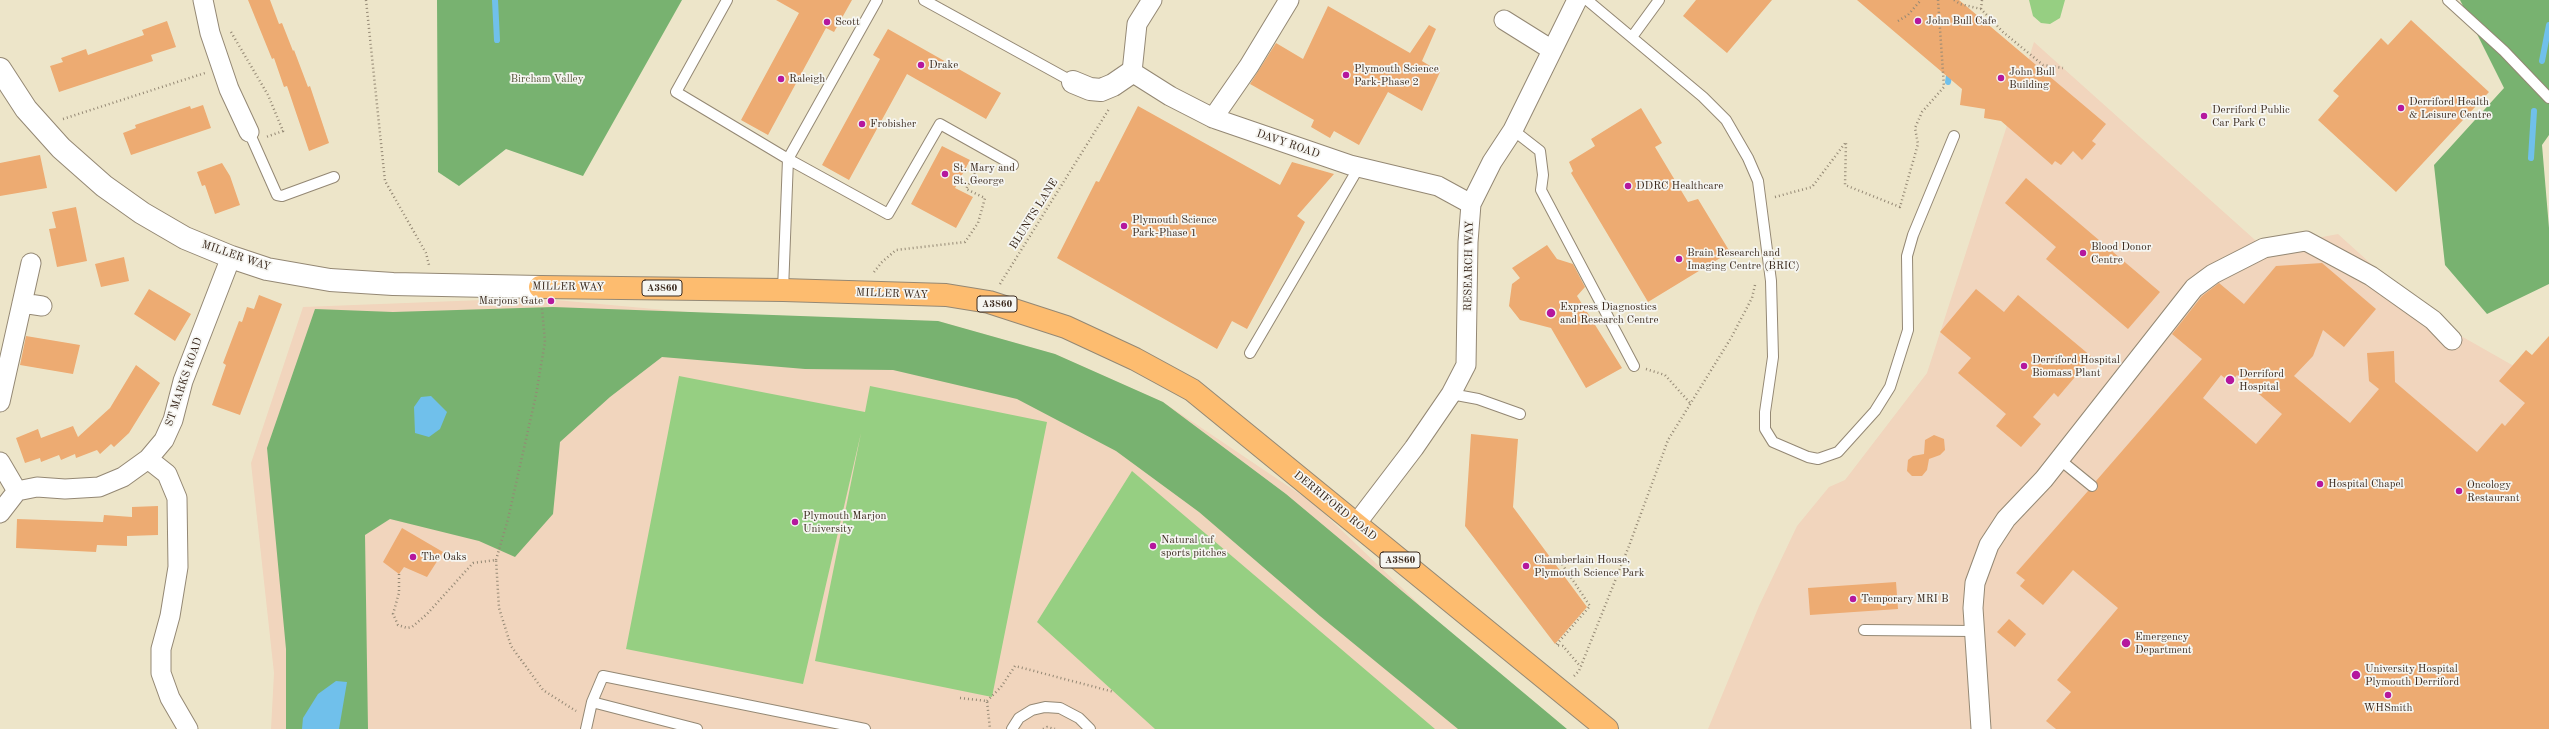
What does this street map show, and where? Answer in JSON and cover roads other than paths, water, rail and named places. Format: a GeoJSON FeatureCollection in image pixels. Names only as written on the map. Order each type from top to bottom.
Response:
{"type":"FeatureCollection","features":[{"type":"Feature","properties":{"kind":"main road","name":"MILLER WAY"},"geometry":{"type":"LineString","coordinates":[[540,287],[784,290],[946,295],[989,302],[1066,327],[1135,359],[1192,390]]}},
{"type":"Feature","properties":{"kind":"main road","name":"DERRIFORD ROAD"},"geometry":{"type":"LineString","coordinates":[[1192,390],[1607,729]]}},
{"type":"Feature","properties":{"kind":"street"},"geometry":{"type":"LineString","coordinates":[[203,0],[207,20],[229,89],[251,137]]}},
{"type":"Feature","properties":{"kind":"street"},"geometry":{"type":"LineString","coordinates":[[1073,82],[1090,89],[1101,90],[1113,85],[1132,62],[1137,24],[1152,0]]}},
{"type":"Feature","properties":{"kind":"street"},"geometry":{"type":"LineString","coordinates":[[1213,118],[1250,66],[1289,0]]}},
{"type":"Feature","properties":{"kind":"street","name":"RESEARCH WAY"},"geometry":{"type":"LineString","coordinates":[[1356,524],[1414,448],[1451,394],[1466,365],[1468,242],[1471,204],[1492,162],[1513,130],[1577,0]]}},
{"type":"Feature","properties":{"kind":"street"},"geometry":{"type":"LineString","coordinates":[[1504,20],[1552,50]]}},
{"type":"Feature","properties":{"kind":"street","name":"DAVY ROAD"},"geometry":{"type":"LineString","coordinates":[[1132,62],[1170,96],[1213,118],[1358,167],[1438,186],[1471,204]]}},
{"type":"Feature","properties":{"kind":"street","name":"MILLER WAY"},"geometry":{"type":"LineString","coordinates":[[0,69],[26,109],[61,148],[104,186],[142,213],[185,238],[267,269],[330,280],[540,287]]}},
{"type":"Feature","properties":{"kind":"street"},"geometry":{"type":"LineString","coordinates":[[1981,729],[1973,631],[1975,582],[1989,545],[2006,519],[2044,479],[2194,288],[2213,274],[2264,248],[2306,241],[2371,276],[2433,320],[2452,340]]}},
{"type":"Feature","properties":{"kind":"street","name":"ST MARKS ROAD"},"geometry":{"type":"LineString","coordinates":[[17,491],[37,487],[65,489],[99,487],[123,477],[148,459],[164,440],[173,420],[183,381],[231,256]]}},
{"type":"Feature","properties":{"kind":"street"},"geometry":{"type":"LineString","coordinates":[[0,402],[31,263]]}},
{"type":"Feature","properties":{"kind":"street"},"geometry":{"type":"LineString","coordinates":[[22,303],[42,306]]}},
{"type":"Feature","properties":{"kind":"street"},"geometry":{"type":"LineString","coordinates":[[148,459],[167,474],[177,498],[178,567],[170,616],[161,649],[161,673],[170,698],[188,729]]}},
{"type":"Feature","properties":{"kind":"street"},"geometry":{"type":"LineString","coordinates":[[0,462],[17,491],[0,513]]}},
{"type":"Feature","properties":{"kind":"lane"},"geometry":{"type":"LineString","coordinates":[[727,0],[676,92],[788,159],[888,214],[940,124],[1013,165]]}},
{"type":"Feature","properties":{"kind":"lane"},"geometry":{"type":"LineString","coordinates":[[784,290],[788,159],[877,0]]}},
{"type":"Feature","properties":{"kind":"lane"},"geometry":{"type":"LineString","coordinates":[[924,0],[1073,82]]}},
{"type":"Feature","properties":{"kind":"lane"},"geometry":{"type":"LineString","coordinates":[[1588,0],[1703,97],[1726,120],[1748,158],[1758,181],[1771,281],[1773,357],[1765,412],[1765,429],[1773,442],[1808,457],[1818,459],[1838,452],[1875,411],[1890,387],[1908,330],[1907,256],[1913,235],[1954,136]]}},
{"type":"Feature","properties":{"kind":"lane"},"geometry":{"type":"LineString","coordinates":[[1632,37],[1659,0]]}},
{"type":"Feature","properties":{"kind":"lane"},"geometry":{"type":"LineString","coordinates":[[2448,0],[2504,51],[2549,98]]}},
{"type":"Feature","properties":{"kind":"lane"},"geometry":{"type":"LineString","coordinates":[[1513,130],[1540,151],[1543,175],[1541,190],[1634,366]]}},
{"type":"Feature","properties":{"kind":"lane"},"geometry":{"type":"LineString","coordinates":[[251,137],[277,195],[282,196],[334,177]]}},
{"type":"Feature","properties":{"kind":"lane"},"geometry":{"type":"LineString","coordinates":[[1250,353],[1358,167]]}},
{"type":"Feature","properties":{"kind":"lane"},"geometry":{"type":"LineString","coordinates":[[1451,394],[1490,402],[1520,414]]}},
{"type":"Feature","properties":{"kind":"lane"},"geometry":{"type":"LineString","coordinates":[[2059,459],[2092,486]]}},
{"type":"Feature","properties":{"kind":"lane"},"geometry":{"type":"LineString","coordinates":[[1864,630],[1973,631]]}},
{"type":"Feature","properties":{"kind":"lane"},"geometry":{"type":"LineString","coordinates":[[586,729],[592,702],[603,676],[865,729]]}},
{"type":"Feature","properties":{"kind":"lane"},"geometry":{"type":"LineString","coordinates":[[592,702],[697,729]]}},
{"type":"Feature","properties":{"kind":"lane"},"geometry":{"type":"LineString","coordinates":[[1012,729],[1019,718],[1032,710],[1045,707],[1060,708],[1079,718],[1090,729]]}},
{"type":"Feature","properties":{"kind":"water"},"geometry":{"type":"Polygon","coordinates":[[[431,396],[447,412],[440,429],[429,437],[415,433],[414,407],[421,397],[431,396]]]}},
{"type":"Feature","properties":{"kind":"water"},"geometry":{"type":"Polygon","coordinates":[[[336,681],[347,682],[339,729],[302,729],[303,718],[318,694],[336,681]]]}},
{"type":"Feature","properties":{"kind":"waterway"},"geometry":{"type":"LineString","coordinates":[[495,0],[497,40]]}},
{"type":"Feature","properties":{"kind":"waterway"},"geometry":{"type":"LineString","coordinates":[[2542,61],[2549,25]]}},
{"type":"Feature","properties":{"kind":"waterway"},"geometry":{"type":"LineString","coordinates":[[1948,82],[1950,70]]}},
{"type":"Feature","properties":{"kind":"waterway"},"geometry":{"type":"LineString","coordinates":[[2531,158],[2534,111]]}},
{"type":"Feature","properties":{"kind":"place","name":"John Bull Cafe"},"geometry":{"type":"Point","coordinates":[1918,21]}},
{"type":"Feature","properties":{"kind":"place","name":"Scott"},"geometry":{"type":"Point","coordinates":[827,22]}},
{"type":"Feature","properties":{"kind":"place","name":"Drake"},"geometry":{"type":"Point","coordinates":[921,65]}},
{"type":"Feature","properties":{"kind":"place","name":"Plymouth Science Park-Phase 2"},"geometry":{"type":"Point","coordinates":[1346,75]}},
{"type":"Feature","properties":{"kind":"place","name":"John Bull Building"},"geometry":{"type":"Point","coordinates":[2001,78]}},
{"type":"Feature","properties":{"kind":"place","name":"Raleigh"},"geometry":{"type":"Point","coordinates":[781,79]}},
{"type":"Feature","properties":{"kind":"place","name":"Derriford Health & Leisure Centre"},"geometry":{"type":"Point","coordinates":[2401,108]}},
{"type":"Feature","properties":{"kind":"place","name":"Derriford Public Car Park C"},"geometry":{"type":"Point","coordinates":[2204,116]}},
{"type":"Feature","properties":{"kind":"place","name":"Frobisher"},"geometry":{"type":"Point","coordinates":[862,124]}},
{"type":"Feature","properties":{"kind":"place","name":"St. Mary and St. George"},"geometry":{"type":"Point","coordinates":[945,174]}},
{"type":"Feature","properties":{"kind":"place","name":"DDRC Healthcare"},"geometry":{"type":"Point","coordinates":[1628,186]}},
{"type":"Feature","properties":{"kind":"place","name":"Plymouth Science Park-Phase 1"},"geometry":{"type":"Point","coordinates":[1124,226]}},
{"type":"Feature","properties":{"kind":"place","name":"Blood Donor Centre"},"geometry":{"type":"Point","coordinates":[2083,253]}},
{"type":"Feature","properties":{"kind":"place","name":"Brain Research and Imaging Centre (BRIC)"},"geometry":{"type":"Point","coordinates":[1679,259]}},
{"type":"Feature","properties":{"kind":"place","name":"Marjons Gate"},"geometry":{"type":"Point","coordinates":[551,301]}},
{"type":"Feature","properties":{"kind":"place","name":"Express Diagnostics and Research Centre"},"geometry":{"type":"Point","coordinates":[1551,313]}},
{"type":"Feature","properties":{"kind":"place","name":"Derriford Hospital Biomass Plant"},"geometry":{"type":"Point","coordinates":[2024,366]}},
{"type":"Feature","properties":{"kind":"place","name":"Derriford Hospital"},"geometry":{"type":"Point","coordinates":[2230,380]}},
{"type":"Feature","properties":{"kind":"place","name":"Hospital Chapel"},"geometry":{"type":"Point","coordinates":[2320,484]}},
{"type":"Feature","properties":{"kind":"place","name":"Oncology Restaurant"},"geometry":{"type":"Point","coordinates":[2459,491]}},
{"type":"Feature","properties":{"kind":"place","name":"Plymouth Marjon University"},"geometry":{"type":"Point","coordinates":[795,522]}},
{"type":"Feature","properties":{"kind":"place","name":"Natural tuf sports pitches"},"geometry":{"type":"Point","coordinates":[1153,546]}},
{"type":"Feature","properties":{"kind":"place","name":"The Oaks"},"geometry":{"type":"Point","coordinates":[413,557]}},
{"type":"Feature","properties":{"kind":"place","name":"Chamberlain House, Plymouth Science Park"},"geometry":{"type":"Point","coordinates":[1526,566]}},
{"type":"Feature","properties":{"kind":"place","name":"Temporary MRI B"},"geometry":{"type":"Point","coordinates":[1853,599]}},
{"type":"Feature","properties":{"kind":"place","name":"Emergency Department"},"geometry":{"type":"Point","coordinates":[2126,643]}},
{"type":"Feature","properties":{"kind":"place","name":"University Hospital Plymouth Derriford"},"geometry":{"type":"Point","coordinates":[2356,675]}},
{"type":"Feature","properties":{"kind":"place","name":"WHSmith"},"geometry":{"type":"Point","coordinates":[2388,695]}},
{"type":"Feature","properties":{"kind":"park label","name":"Bircham Valley"},"geometry":{"type":"Point","coordinates":[547,79]}}]}
